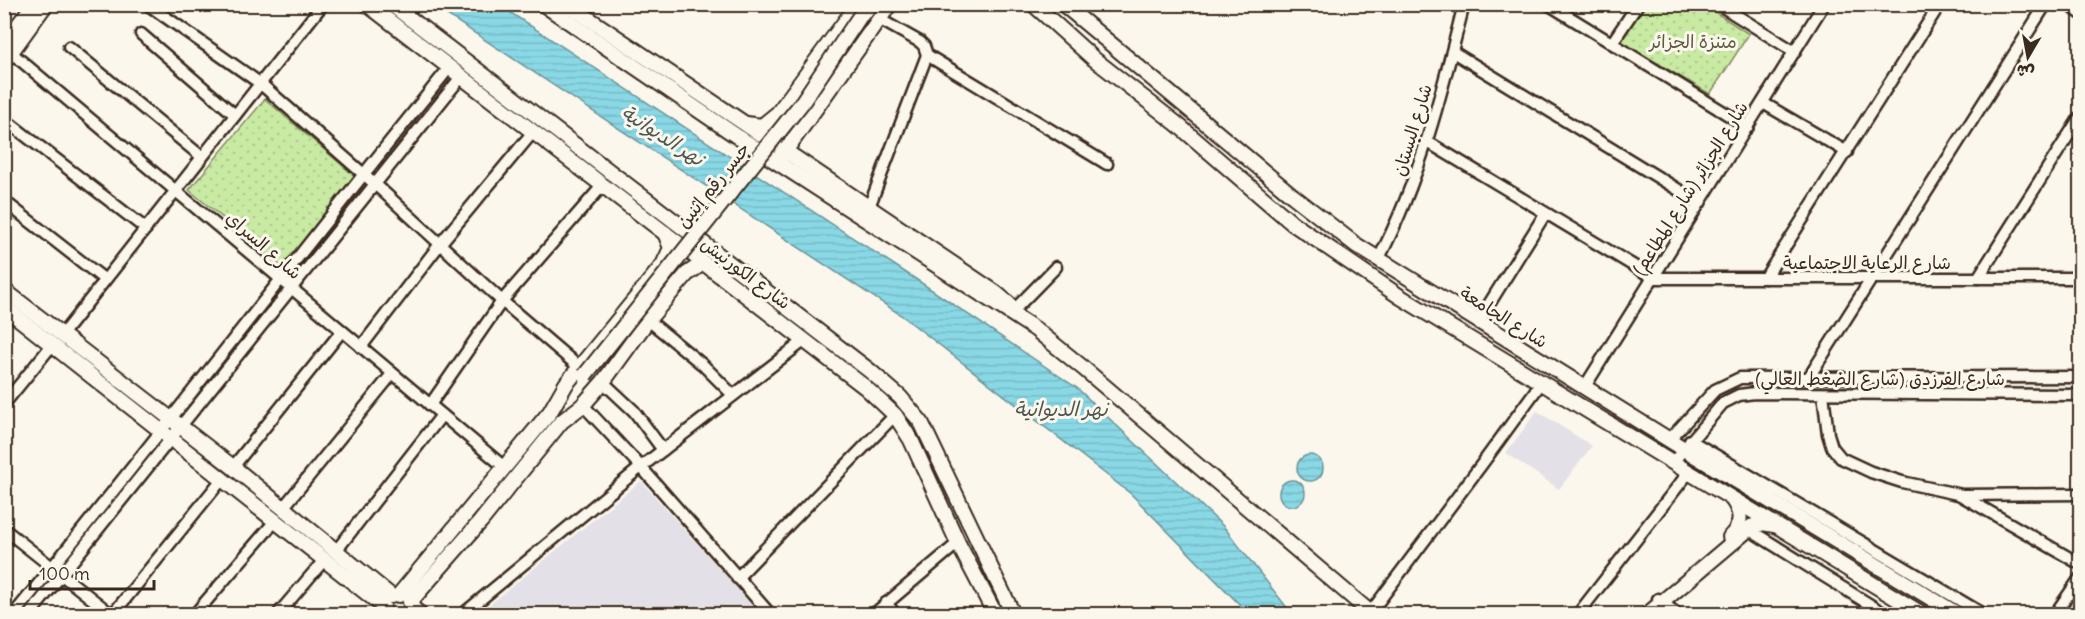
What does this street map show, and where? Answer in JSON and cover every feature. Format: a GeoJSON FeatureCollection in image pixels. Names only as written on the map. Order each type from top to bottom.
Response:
{"type":"FeatureCollection","features":[{"type":"Feature","properties":{"kind":"main road"},"geometry":{"type":"LineString","coordinates":[[6,51],[34,4]]}},
{"type":"Feature","properties":{"kind":"main road"},"geometry":{"type":"LineString","coordinates":[[6,51],[46,4]]}},
{"type":"Feature","properties":{"kind":"main road","name":"شارع الكورنيش"},"geometry":{"type":"LineString","coordinates":[[367,4],[805,340],[865,387],[895,415],[905,429],[958,543],[995,615]]}},
{"type":"Feature","properties":{"kind":"main road","name":"شارع الكورنيش"},"geometry":{"type":"LineString","coordinates":[[391,4],[878,376],[900,397],[921,422],[1013,615]]}},
{"type":"Feature","properties":{"kind":"main road"},"geometry":{"type":"LineString","coordinates":[[543,4],[738,137],[781,157],[869,207],[996,293],[1035,329]]}},
{"type":"Feature","properties":{"kind":"main road"},"geometry":{"type":"LineString","coordinates":[[567,4],[745,124],[781,157],[1035,329],[1371,614]]}},
{"type":"Feature","properties":{"kind":"main road"},"geometry":{"type":"LineString","coordinates":[[745,124],[762,126],[778,113],[867,12],[879,4]]}},
{"type":"Feature","properties":{"kind":"main road"},"geometry":{"type":"LineString","coordinates":[[781,157],[867,12],[890,4]]}},
{"type":"Feature","properties":{"kind":"main road","name":"شارع الجامعة"},"geometry":{"type":"LineString","coordinates":[[1033,4],[1094,59],[1177,124],[1292,223],[1324,246],[1399,296],[1922,615]]}},
{"type":"Feature","properties":{"kind":"main road","name":"شارع الجامعة"},"geometry":{"type":"LineString","coordinates":[[1063,4],[1337,230],[1378,260],[1669,440],[1687,445],[1710,465],[1958,615]]}},
{"type":"Feature","properties":{"kind":"main road","name":"جسر رقم إثنين"},"geometry":{"type":"LineString","coordinates":[[591,375],[763,166],[867,12]]}},
{"type":"Feature","properties":{"kind":"main road"},"geometry":{"type":"LineString","coordinates":[[487,97],[498,86]]}},
{"type":"Feature","properties":{"kind":"main road"},"geometry":{"type":"LineString","coordinates":[[738,137],[745,124]]}},
{"type":"Feature","properties":{"kind":"main road"},"geometry":{"type":"LineString","coordinates":[[1324,246],[1337,230]]}},
{"type":"Feature","properties":{"kind":"main road"},"geometry":{"type":"LineString","coordinates":[[401,606],[481,521],[561,422],[666,260],[671,248],[664,232]]}},
{"type":"Feature","properties":{"kind":"main road"},"geometry":{"type":"LineString","coordinates":[[401,606],[504,466],[550,412],[648,321],[691,271],[703,263]]}},
{"type":"Feature","properties":{"kind":"main road"},"geometry":{"type":"LineString","coordinates":[[1399,296],[1411,280]]}},
{"type":"Feature","properties":{"kind":"main road"},"geometry":{"type":"LineString","coordinates":[[4,291],[57,341],[167,435],[223,478],[280,514]]}},
{"type":"Feature","properties":{"kind":"main road"},"geometry":{"type":"LineString","coordinates":[[4,307],[176,423],[233,467],[280,514],[401,606]]}},
{"type":"Feature","properties":{"kind":"main road"},"geometry":{"type":"LineString","coordinates":[[561,422],[583,405],[591,375]]}},
{"type":"Feature","properties":{"kind":"main road"},"geometry":{"type":"LineString","coordinates":[[865,387],[878,376]]}},
{"type":"Feature","properties":{"kind":"main road"},"geometry":{"type":"LineString","coordinates":[[905,429],[921,422]]}},
{"type":"Feature","properties":{"kind":"main road"},"geometry":{"type":"LineString","coordinates":[[1694,474],[1700,467],[1710,465]]}},
{"type":"Feature","properties":{"kind":"main road"},"geometry":{"type":"LineString","coordinates":[[1648,615],[1737,529],[1740,515],[1731,497]]}},
{"type":"Feature","properties":{"kind":"main road"},"geometry":{"type":"LineString","coordinates":[[1641,615],[1748,529],[1763,523],[1784,529]]}},
{"type":"Feature","properties":{"kind":"main road"},"geometry":{"type":"LineString","coordinates":[[974,574],[990,565]]}},
{"type":"Feature","properties":{"kind":"street"},"geometry":{"type":"LineString","coordinates":[[147,4],[261,84],[376,185],[502,301],[633,411],[663,450]]}},
{"type":"Feature","properties":{"kind":"street"},"geometry":{"type":"LineString","coordinates":[[4,404],[177,192],[323,4]]}},
{"type":"Feature","properties":{"kind":"street","name":"شارع البستان"},"geometry":{"type":"LineString","coordinates":[[1378,260],[1407,201],[1453,52],[1464,4]]}},
{"type":"Feature","properties":{"kind":"street"},"geometry":{"type":"LineString","coordinates":[[1548,4],[1748,128]]}},
{"type":"Feature","properties":{"kind":"street"},"geometry":{"type":"LineString","coordinates":[[1612,43],[1638,4]]}},
{"type":"Feature","properties":{"kind":"street"},"geometry":{"type":"LineString","coordinates":[[1718,4],[1795,52]]}},
{"type":"Feature","properties":{"kind":"street","name":"شارع الجزائر (شارع المطاعم)"},"geometry":{"type":"LineString","coordinates":[[1584,388],[1824,4]]}},
{"type":"Feature","properties":{"kind":"street"},"geometry":{"type":"LineString","coordinates":[[1765,278],[1940,4]]}},
{"type":"Feature","properties":{"kind":"street"},"geometry":{"type":"LineString","coordinates":[[1809,377],[2046,4]]}},
{"type":"Feature","properties":{"kind":"street"},"geometry":{"type":"LineString","coordinates":[[2068,4],[2080,13]]}},
{"type":"Feature","properties":{"kind":"street"},"geometry":{"type":"LineString","coordinates":[[867,12],[920,42],[927,55],[869,207]]}},
{"type":"Feature","properties":{"kind":"street"},"geometry":{"type":"LineString","coordinates":[[141,34],[235,115]]}},
{"type":"Feature","properties":{"kind":"street"},"geometry":{"type":"LineString","coordinates":[[69,47],[202,157]]}},
{"type":"Feature","properties":{"kind":"street","name":"شارع السراي"},"geometry":{"type":"LineString","coordinates":[[6,51],[504,466]]}},
{"type":"Feature","properties":{"kind":"street"},"geometry":{"type":"LineString","coordinates":[[1453,52],[1700,203]]}},
{"type":"Feature","properties":{"kind":"street"},"geometry":{"type":"LineString","coordinates":[[927,55],[1107,164]]}},
{"type":"Feature","properties":{"kind":"street"},"geometry":{"type":"LineString","coordinates":[[30,615],[63,576],[280,280],[449,68]]}},
{"type":"Feature","properties":{"kind":"street"},"geometry":{"type":"LineString","coordinates":[[176,423],[376,185],[460,77]]}},
{"type":"Feature","properties":{"kind":"street"},"geometry":{"type":"LineString","coordinates":[[1763,103],[1847,152]]}},
{"type":"Feature","properties":{"kind":"street"},"geometry":{"type":"LineString","coordinates":[[1978,278],[2080,117]]}},
{"type":"Feature","properties":{"kind":"street"},"geometry":{"type":"LineString","coordinates":[[4,118],[146,229]]}},
{"type":"Feature","properties":{"kind":"street"},"geometry":{"type":"LineString","coordinates":[[361,347],[440,244],[533,132]]}},
{"type":"Feature","properties":{"kind":"street"},"geometry":{"type":"LineString","coordinates":[[1426,141],[1654,278]]}},
{"type":"Feature","properties":{"kind":"street"},"geometry":{"type":"LineString","coordinates":[[430,405],[502,301],[602,186]]}},
{"type":"Feature","properties":{"kind":"street"},"geometry":{"type":"LineString","coordinates":[[4,201],[105,280]]}},
{"type":"Feature","properties":{"kind":"street"},"geometry":{"type":"LineString","coordinates":[[1478,322],[1545,214]]}},
{"type":"Feature","properties":{"kind":"street"},"geometry":{"type":"LineString","coordinates":[[1015,309],[1056,267]]}},
{"type":"Feature","properties":{"kind":"street","name":"شارع الرعاية الاجتماعية"},"geometry":{"type":"LineString","coordinates":[[1654,278],[2080,278]]}},
{"type":"Feature","properties":{"kind":"street"},"geometry":{"type":"LineString","coordinates":[[648,321],[703,365],[733,395]]}},
{"type":"Feature","properties":{"kind":"street"},"geometry":{"type":"LineString","coordinates":[[233,467],[341,332]]}},
{"type":"Feature","properties":{"kind":"street"},"geometry":{"type":"LineString","coordinates":[[463,615],[663,450],[805,340]]}},
{"type":"Feature","properties":{"kind":"street"},"geometry":{"type":"LineString","coordinates":[[195,615],[280,514],[392,374]]}},
{"type":"Feature","properties":{"kind":"street"},"geometry":{"type":"LineString","coordinates":[[1835,377],[1836,394]]}},
{"type":"Feature","properties":{"kind":"street","name":"شارع الفرزدق (شارع الضغط العالي)"},"geometry":{"type":"LineString","coordinates":[[1669,440],[1715,390],[1734,380],[1747,378],[2080,377]]}},
{"type":"Feature","properties":{"kind":"street"},"geometry":{"type":"LineString","coordinates":[[1747,378],[1749,393]]}},
{"type":"Feature","properties":{"kind":"street"},"geometry":{"type":"LineString","coordinates":[[1371,614],[1541,383]]}},
{"type":"Feature","properties":{"kind":"street","name":"شارع الفرزدق (شارع الضغط العالي)"},"geometry":{"type":"LineString","coordinates":[[1673,462],[1723,403],[1738,395],[1749,393],[2080,395]]}},
{"type":"Feature","properties":{"kind":"street"},"geometry":{"type":"LineString","coordinates":[[1823,394],[1832,447],[1842,458],[1871,472],[1902,482],[1962,495],[2080,494]]}},
{"type":"Feature","properties":{"kind":"street"},"geometry":{"type":"LineString","coordinates":[[583,405],[642,467],[770,615]]}},
{"type":"Feature","properties":{"kind":"street"},"geometry":{"type":"LineString","coordinates":[[278,615],[331,555],[442,415]]}},
{"type":"Feature","properties":{"kind":"street"},"geometry":{"type":"LineString","coordinates":[[737,578],[895,415]]}},
{"type":"Feature","properties":{"kind":"street"},"geometry":{"type":"LineString","coordinates":[[14,615],[167,435]]}},
{"type":"Feature","properties":{"kind":"street"},"geometry":{"type":"LineString","coordinates":[[1687,445],[1983,615]]}},
{"type":"Feature","properties":{"kind":"street"},"geometry":{"type":"LineString","coordinates":[[1578,615],[1694,474]]}},
{"type":"Feature","properties":{"kind":"street"},"geometry":{"type":"LineString","coordinates":[[4,529],[109,614],[223,478]]}},
{"type":"Feature","properties":{"kind":"street"},"geometry":{"type":"LineString","coordinates":[[1962,495],[2080,564]]}},
{"type":"Feature","properties":{"kind":"street"},"geometry":{"type":"LineString","coordinates":[[1748,529],[1881,614]]}},
{"type":"Feature","properties":{"kind":"street"},"geometry":{"type":"LineString","coordinates":[[874,615],[958,543]]}},
{"type":"Feature","properties":{"kind":"street"},"geometry":{"type":"LineString","coordinates":[[2055,615],[2080,578]]}},
{"type":"Feature","properties":{"kind":"street"},"geometry":{"type":"LineString","coordinates":[[1660,601],[1677,615]]}},
{"type":"Feature","properties":{"kind":"street"},"geometry":{"type":"LineString","coordinates":[[886,603],[894,615]]}},
{"type":"Feature","properties":{"kind":"shaded area"},"geometry":{"type":"Polygon","coordinates":[[[1537,411],[1592,446],[1559,489],[1506,453],[1537,411]]]}},
{"type":"Feature","properties":{"kind":"shaded area"},"geometry":{"type":"Polygon","coordinates":[[[641,481],[760,614],[478,614],[641,481]]]}},
{"type":"Feature","properties":{"kind":"green space","name":"متنزة الجزائر"},"geometry":{"type":"Polygon","coordinates":[[[1644,5],[1704,5],[1749,34],[1710,94],[1621,42],[1644,5]]]}},
{"type":"Feature","properties":{"kind":"green space"},"geometry":{"type":"Polygon","coordinates":[[[265,99],[357,178],[288,272],[189,190],[265,99]]]}},
{"type":"Feature","properties":{"kind":"water","name":"نهر الديوانية"},"geometry":{"type":"Polygon","coordinates":[[[432,5],[499,5],[1077,388],[1224,527],[1292,614],[1246,614],[1241,606],[1131,494],[901,315],[432,5]]]}},
{"type":"Feature","properties":{"kind":"water"},"geometry":{"type":"Polygon","coordinates":[[[1310,455],[1319,459],[1323,468],[1319,477],[1310,481],[1301,477],[1297,468],[1301,459],[1310,455]]]}},
{"type":"Feature","properties":{"kind":"water"},"geometry":{"type":"Polygon","coordinates":[[[1292,480],[1301,484],[1305,493],[1301,502],[1292,506],[1283,502],[1279,493],[1283,484],[1292,480]]]}}]}
